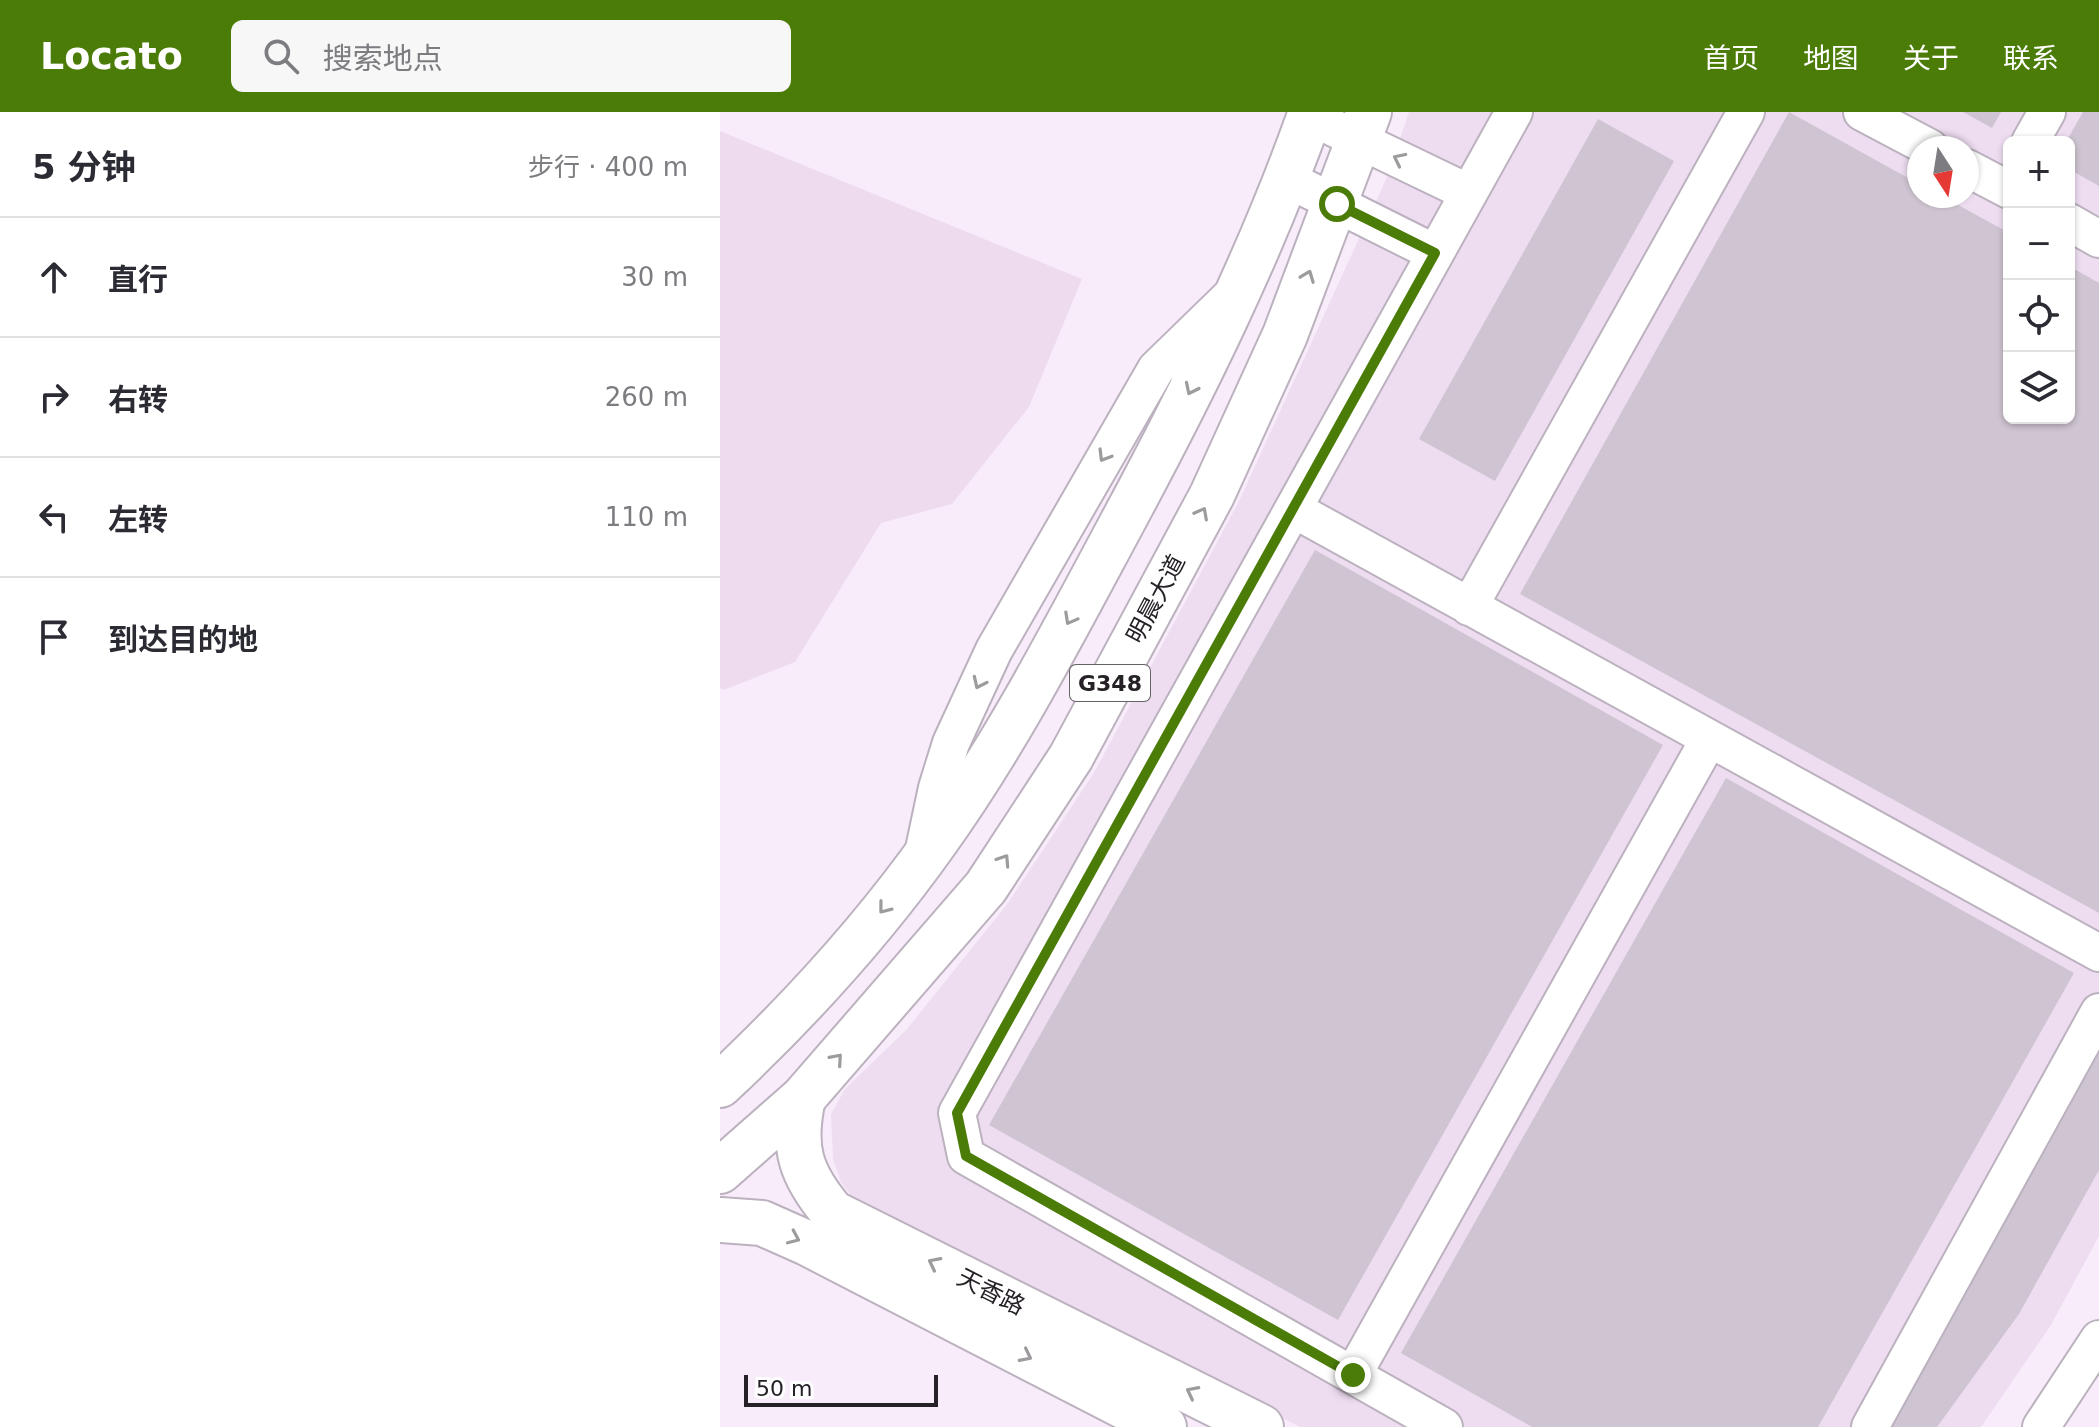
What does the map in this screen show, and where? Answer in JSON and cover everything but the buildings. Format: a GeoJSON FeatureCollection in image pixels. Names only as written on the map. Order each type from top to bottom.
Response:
{"type":"FeatureCollection","features":[{"type":"Feature","properties":{"kind":"main road","name":"G348"},"geometry":{"type":"LineString","coordinates":[[720,1085],[845,958],[922,860],[1011,724],[1158,455],[1239,287],[1310,114]]}},
{"type":"Feature","properties":{"kind":"main road","name":"明晨大道"},"geometry":{"type":"LineString","coordinates":[[720,1171],[803,1098],[986,887],[1071,757],[1212,495],[1285,335],[1364,126]]}},
{"type":"Feature","properties":{"kind":"main road","name":"天香路"},"geometry":{"type":"LineString","coordinates":[[803,1098],[796,1129],[800,1158],[812,1189],[833,1213],[1261,1427]]}},
{"type":"Feature","properties":{"kind":"main road","name":"天香路"},"geometry":{"type":"LineString","coordinates":[[720,1220],[762,1223],[807,1243],[1164,1427]]}},
{"type":"Feature","properties":{"kind":"street"},"geometry":{"type":"LineString","coordinates":[[1444,1427],[966,1156],[957,1113],[1514,112]]}},
{"type":"Feature","properties":{"kind":"street"},"geometry":{"type":"LineString","coordinates":[[1469,607],[1746,112]]}},
{"type":"Feature","properties":{"kind":"street"},"geometry":{"type":"LineString","coordinates":[[1862,112],[1907,136]]}},
{"type":"Feature","properties":{"kind":"street"},"geometry":{"type":"LineString","coordinates":[[2033,136],[2047,112]]}},
{"type":"Feature","properties":{"kind":"street"},"geometry":{"type":"LineString","coordinates":[[1310,114],[1364,126],[1469,193]]}},
{"type":"Feature","properties":{"kind":"street"},"geometry":{"type":"LineString","coordinates":[[1979,173],[2003,184]]}},
{"type":"Feature","properties":{"kind":"street"},"geometry":{"type":"LineString","coordinates":[[1285,178],[1435,253]]}},
{"type":"Feature","properties":{"kind":"street"},"geometry":{"type":"LineString","coordinates":[[2075,225],[2099,239]]}},
{"type":"Feature","properties":{"kind":"street"},"geometry":{"type":"LineString","coordinates":[[1293,509],[2099,953]]}},
{"type":"Feature","properties":{"kind":"street"},"geometry":{"type":"LineString","coordinates":[[1353,1375],[1709,739]]}},
{"type":"Feature","properties":{"kind":"street"},"geometry":{"type":"LineString","coordinates":[[1870,1427],[2099,1012]]}},
{"type":"Feature","properties":{"kind":"street"},"geometry":{"type":"LineString","coordinates":[[2041,1427],[2099,1339]]}},
{"type":"Feature","properties":{"kind":"shaded area"},"geometry":{"type":"Polygon","coordinates":[[[1409,112],[2099,112],[2099,1236],[2051,1325],[1981,1427],[1300,1427],[861,1209],[841,1182],[833,1160],[831,1114],[845,1089],[907,1029],[1008,903],[1095,771],[1239,501],[1387,177],[1409,112]]]}},
{"type":"Feature","properties":{"kind":"shaded area"},"geometry":{"type":"Polygon","coordinates":[[[720,131],[1082,279],[1029,407],[952,504],[881,523],[795,662],[724,690],[720,688],[720,131]]]}},
{"type":"Feature","properties":{"kind":"route"},"geometry":{"type":"LineString","coordinates":[[1337,204],[1435,253],[957,1113],[966,1156],[1353,1375]]}}]}
